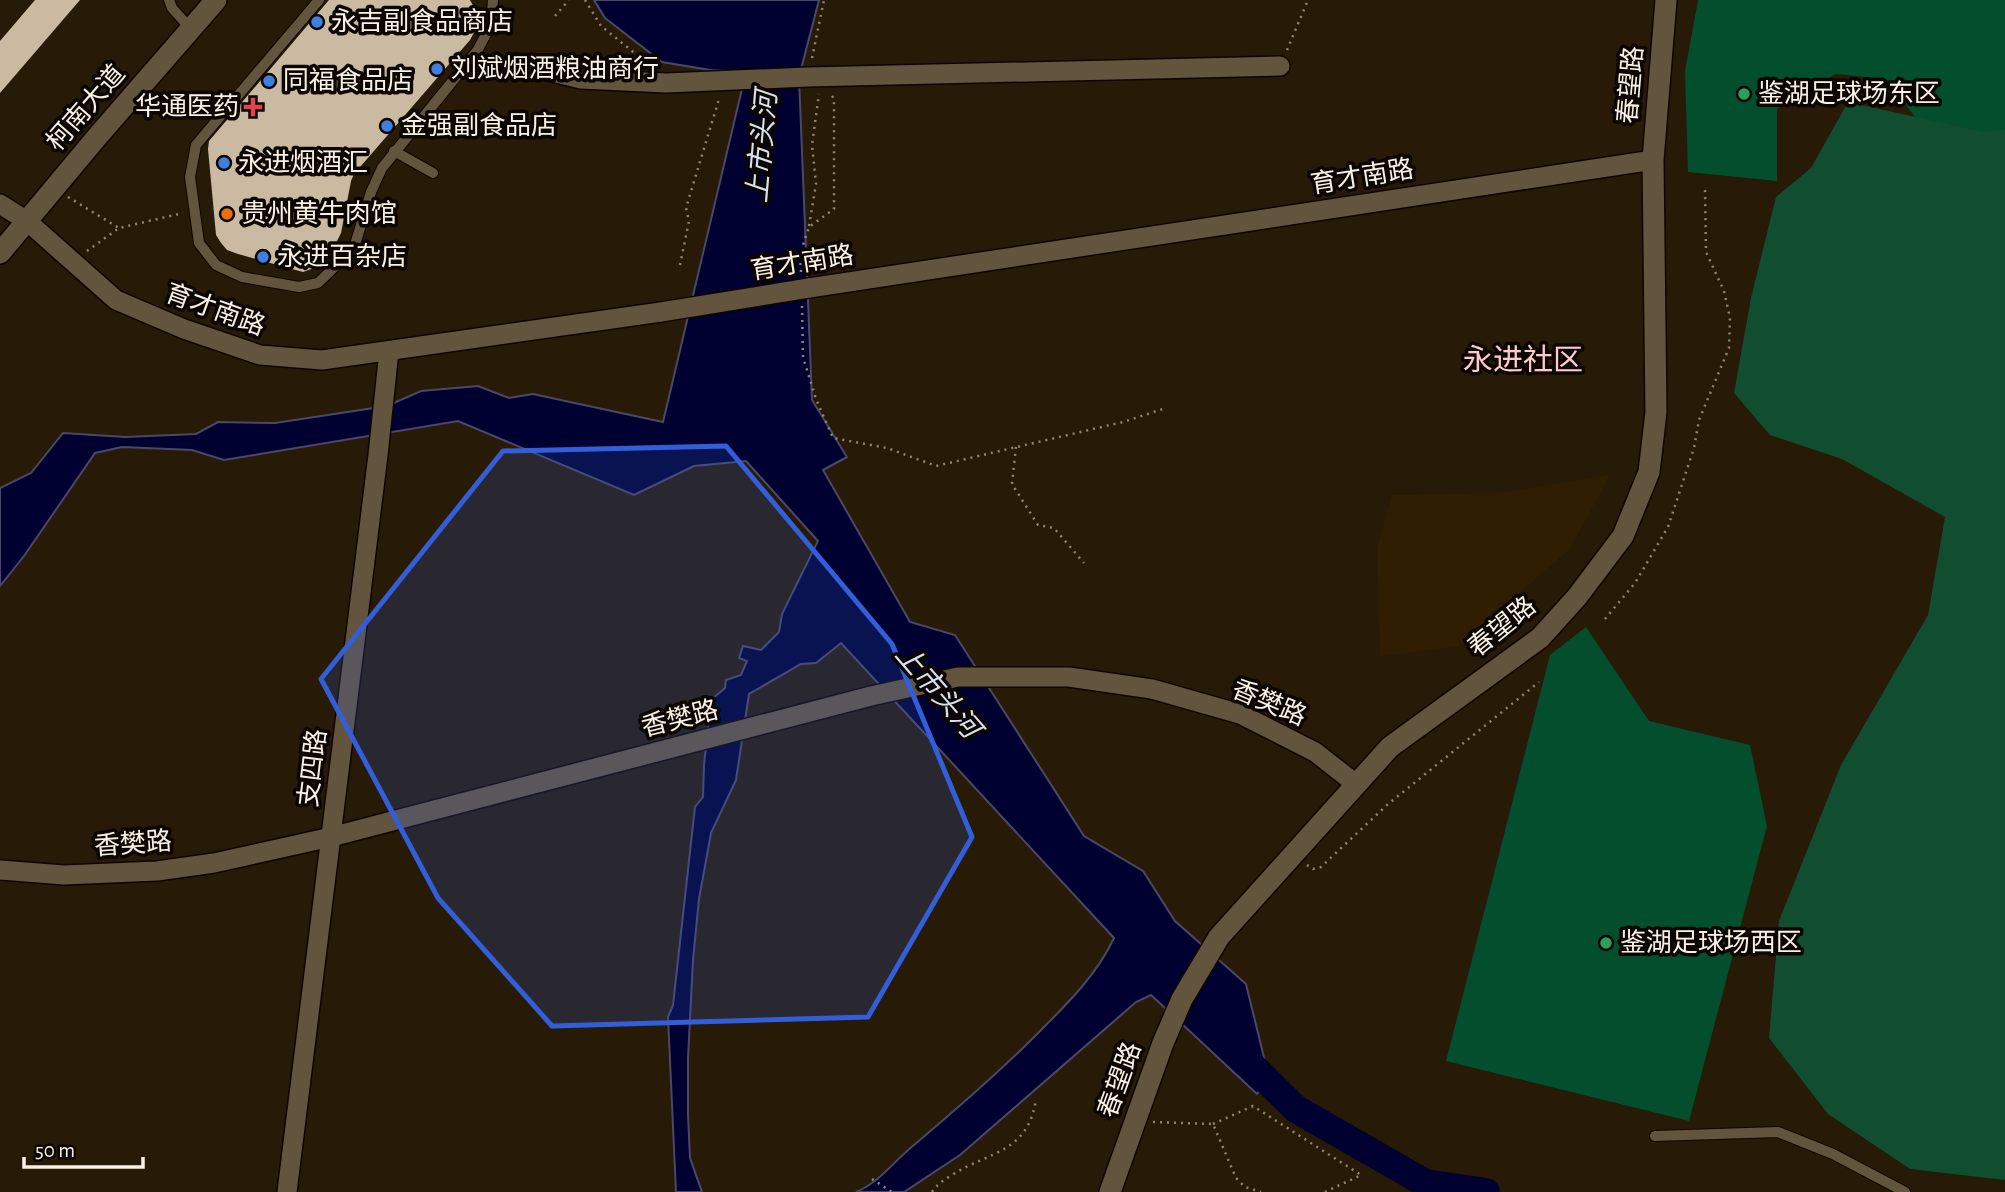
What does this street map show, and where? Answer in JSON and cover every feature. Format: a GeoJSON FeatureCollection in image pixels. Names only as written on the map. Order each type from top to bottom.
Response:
{"type":"FeatureCollection","features":[{"type":"Feature","properties":{"kind":"street","name":"柯南大道"},"geometry":{"type":"LineString","coordinates":[[0,253],[216,0]]}},
{"type":"Feature","properties":{"kind":"street","name":"春望路"},"geometry":{"type":"LineString","coordinates":[[1110,1192],[1182,999],[1219,937],[1390,747],[1539,638],[1577,597],[1623,536],[1649,472],[1656,412],[1653,160],[1666,0]]}},
{"type":"Feature","properties":{"kind":"street"},"geometry":{"type":"LineString","coordinates":[[516,63],[582,79],[666,83],[1280,66]]}},
{"type":"Feature","properties":{"kind":"street","name":"育才南路"},"geometry":{"type":"LineString","coordinates":[[0,204],[27,221],[116,300],[184,329],[260,355],[322,360],[804,291],[1653,160]]}},
{"type":"Feature","properties":{"kind":"street","name":"支四路"},"geometry":{"type":"LineString","coordinates":[[287,1192],[379,456],[389,351]]}},
{"type":"Feature","properties":{"kind":"street","name":"香樊路"},"geometry":{"type":"LineString","coordinates":[[0,870],[64,875],[157,871],[214,863],[331,838],[871,696],[958,677],[1069,677],[1152,689],[1240,714],[1315,752],[1356,785]]}},
{"type":"Feature","properties":{"kind":"lane"},"geometry":{"type":"LineString","coordinates":[[169,0],[172,8],[191,29]]}},
{"type":"Feature","properties":{"kind":"lane"},"geometry":{"type":"LineString","coordinates":[[314,2],[196,145],[190,177],[193,211],[200,243],[216,265],[242,277],[299,287],[318,283],[354,248],[371,192],[382,168],[477,51],[491,25],[493,0]]}},
{"type":"Feature","properties":{"kind":"lane"},"geometry":{"type":"LineString","coordinates":[[394,151],[433,173]]}},
{"type":"Feature","properties":{"kind":"lane"},"geometry":{"type":"LineString","coordinates":[[1655,1136],[1778,1132],[1833,1154],[1905,1192]]}},
{"type":"Feature","properties":{"kind":"path"},"geometry":{"type":"LineString","coordinates":[[555,16],[569,0]]}},
{"type":"Feature","properties":{"kind":"path"},"geometry":{"type":"LineString","coordinates":[[585,0],[601,26],[645,61],[666,83]]}},
{"type":"Feature","properties":{"kind":"path"},"geometry":{"type":"LineString","coordinates":[[813,52],[824,0]]}},
{"type":"Feature","properties":{"kind":"path"},"geometry":{"type":"LineString","coordinates":[[1280,66],[1308,0]]}},
{"type":"Feature","properties":{"kind":"path"},"geometry":{"type":"LineString","coordinates":[[809,227],[834,209],[834,99],[814,77]]}},
{"type":"Feature","properties":{"kind":"path"},"geometry":{"type":"LineString","coordinates":[[814,77],[817,119],[812,145],[816,184],[809,227],[800,254],[804,291],[803,357],[816,399],[833,438],[887,448],[936,466],[1123,422],[1163,409]]}},
{"type":"Feature","properties":{"kind":"path"},"geometry":{"type":"LineString","coordinates":[[680,265],[689,221],[686,208],[720,96],[705,93],[716,80]]}},
{"type":"Feature","properties":{"kind":"path"},"geometry":{"type":"LineString","coordinates":[[54,188],[119,228]]}},
{"type":"Feature","properties":{"kind":"path"},"geometry":{"type":"LineString","coordinates":[[1605,619],[1636,583],[1668,527],[1694,447],[1699,420],[1729,348],[1730,318],[1724,290],[1706,252],[1705,190]]}},
{"type":"Feature","properties":{"kind":"path"},"geometry":{"type":"LineString","coordinates":[[72,261],[119,228],[193,211]]}},
{"type":"Feature","properties":{"kind":"path"},"geometry":{"type":"LineString","coordinates":[[1016,447],[1012,484],[1038,525],[1054,528],[1084,563]]}},
{"type":"Feature","properties":{"kind":"path"},"geometry":{"type":"LineString","coordinates":[[1292,856],[1313,869],[1321,867],[1387,805],[1539,682]]}},
{"type":"Feature","properties":{"kind":"path"},"geometry":{"type":"LineString","coordinates":[[932,1192],[940,1182],[963,1168],[989,1158],[1013,1143],[1033,1117],[1036,1099]]}},
{"type":"Feature","properties":{"kind":"path"},"geometry":{"type":"LineString","coordinates":[[1135,1121],[1213,1124],[1253,1106],[1361,1175],[1325,1192]]}},
{"type":"Feature","properties":{"kind":"path"},"geometry":{"type":"LineString","coordinates":[[1213,1124],[1236,1178],[1245,1187],[1261,1192]]}},
{"type":"Feature","properties":{"kind":"path"},"geometry":{"type":"LineString","coordinates":[[872,1179],[892,1192]]}},
{"type":"Feature","properties":{"kind":"highlighted area"},"geometry":{"type":"Polygon","coordinates":[[[726,446],[892,644],[972,837],[868,1017],[552,1026],[438,898],[321,679],[503,451],[726,446]]]}},
{"type":"Feature","properties":{"kind":"shaded area"},"geometry":{"type":"Polygon","coordinates":[[[1610,475],[1570,549],[1457,647],[1380,656],[1377,548],[1392,495],[1502,493],[1610,475]]]}},
{"type":"Feature","properties":{"kind":"green space","name":"鉴湖足球场东区"},"geometry":{"type":"Polygon","coordinates":[[[1698,0],[2005,0],[2005,133],[1994,135],[1920,123],[1885,79],[1836,74],[1777,109],[1777,181],[1688,172],[1685,71],[1698,0]]]}},
{"type":"Feature","properties":{"kind":"green space"},"geometry":{"type":"Polygon","coordinates":[[[1848,102],[1984,132],[2005,129],[2005,1180],[1910,1169],[1828,1114],[1769,1038],[1779,921],[1841,765],[1928,615],[1945,517],[1842,459],[1770,435],[1734,393],[1751,298],[1776,197],[1811,168],[1848,102]]]}},
{"type":"Feature","properties":{"kind":"green space","name":"鉴湖足球场西区"},"geometry":{"type":"Polygon","coordinates":[[[1586,627],[1649,721],[1750,745],[1767,826],[1689,1121],[1446,1061],[1550,655],[1586,627]]]}},
{"type":"Feature","properties":{"kind":"water"},"geometry":{"type":"Polygon","coordinates":[[[594,0],[819,0],[799,77],[812,400],[847,457],[823,470],[910,622],[955,635],[1084,836],[1143,871],[1175,921],[1246,984],[1269,1078],[1257,1094],[1151,995],[1136,1002],[960,1155],[904,1192],[856,1192],[880,1177],[1026,1045],[1082,987],[1114,938],[841,643],[816,663],[801,664],[749,694],[736,780],[711,833],[699,899],[693,960],[688,1115],[690,1158],[702,1192],[676,1192],[668,1017],[673,1005],[695,807],[703,797],[711,700],[725,688],[726,680],[741,675],[747,661],[739,658],[743,646],[761,650],[779,632],[782,614],[818,541],[746,461],[694,466],[634,495],[458,421],[224,460],[192,450],[122,447],[95,453],[0,586],[0,488],[31,473],[63,433],[125,437],[196,434],[218,422],[275,423],[387,406],[421,391],[478,386],[509,398],[533,394],[663,422],[746,72],[710,70],[662,62],[605,18],[594,0]]]}},
{"type":"Feature","properties":{"kind":"building"},"geometry":{"type":"Polygon","coordinates":[[[35,0],[80,0],[0,93],[0,41],[35,0]]]}},
{"type":"Feature","properties":{"kind":"building"},"geometry":{"type":"Polygon","coordinates":[[[329,0],[470,0],[477,20],[470,40],[354,174],[341,233],[336,243],[314,268],[303,272],[238,254],[227,250],[221,243],[216,235],[208,149],[209,141],[329,0]]]}},
{"type":"Feature","properties":{"kind":"waterway","name":"上市头河"},"geometry":{"type":"LineString","coordinates":[[1241,1055],[1296,1109],[1425,1183],[1486,1192]]}},
{"type":"Feature","properties":{"kind":"place","name":"永吉副食品商店"},"geometry":{"type":"Point","coordinates":[317,22]}},
{"type":"Feature","properties":{"kind":"place","name":"刘斌烟酒粮油商行"},"geometry":{"type":"Point","coordinates":[437,69]}},
{"type":"Feature","properties":{"kind":"place","name":"同福食品店"},"geometry":{"type":"Point","coordinates":[269,81]}},
{"type":"Feature","properties":{"kind":"place","name":"鉴湖足球场东区"},"geometry":{"type":"Point","coordinates":[1744,94]}},
{"type":"Feature","properties":{"kind":"place","name":"华通医药"},"geometry":{"type":"Point","coordinates":[253,107]}},
{"type":"Feature","properties":{"kind":"place","name":"金强副食品店"},"geometry":{"type":"Point","coordinates":[387,126]}},
{"type":"Feature","properties":{"kind":"place","name":"永进烟酒汇"},"geometry":{"type":"Point","coordinates":[224,163]}},
{"type":"Feature","properties":{"kind":"place","name":"贵州黄牛肉馆"},"geometry":{"type":"Point","coordinates":[227,214]}},
{"type":"Feature","properties":{"kind":"place","name":"永进百杂店"},"geometry":{"type":"Point","coordinates":[263,257]}},
{"type":"Feature","properties":{"kind":"place","name":"鉴湖足球场西区"},"geometry":{"type":"Point","coordinates":[1606,943]}},
{"type":"Feature","properties":{"kind":"district","name":"永进社区"},"geometry":{"type":"Point","coordinates":[1523,361]}}]}
